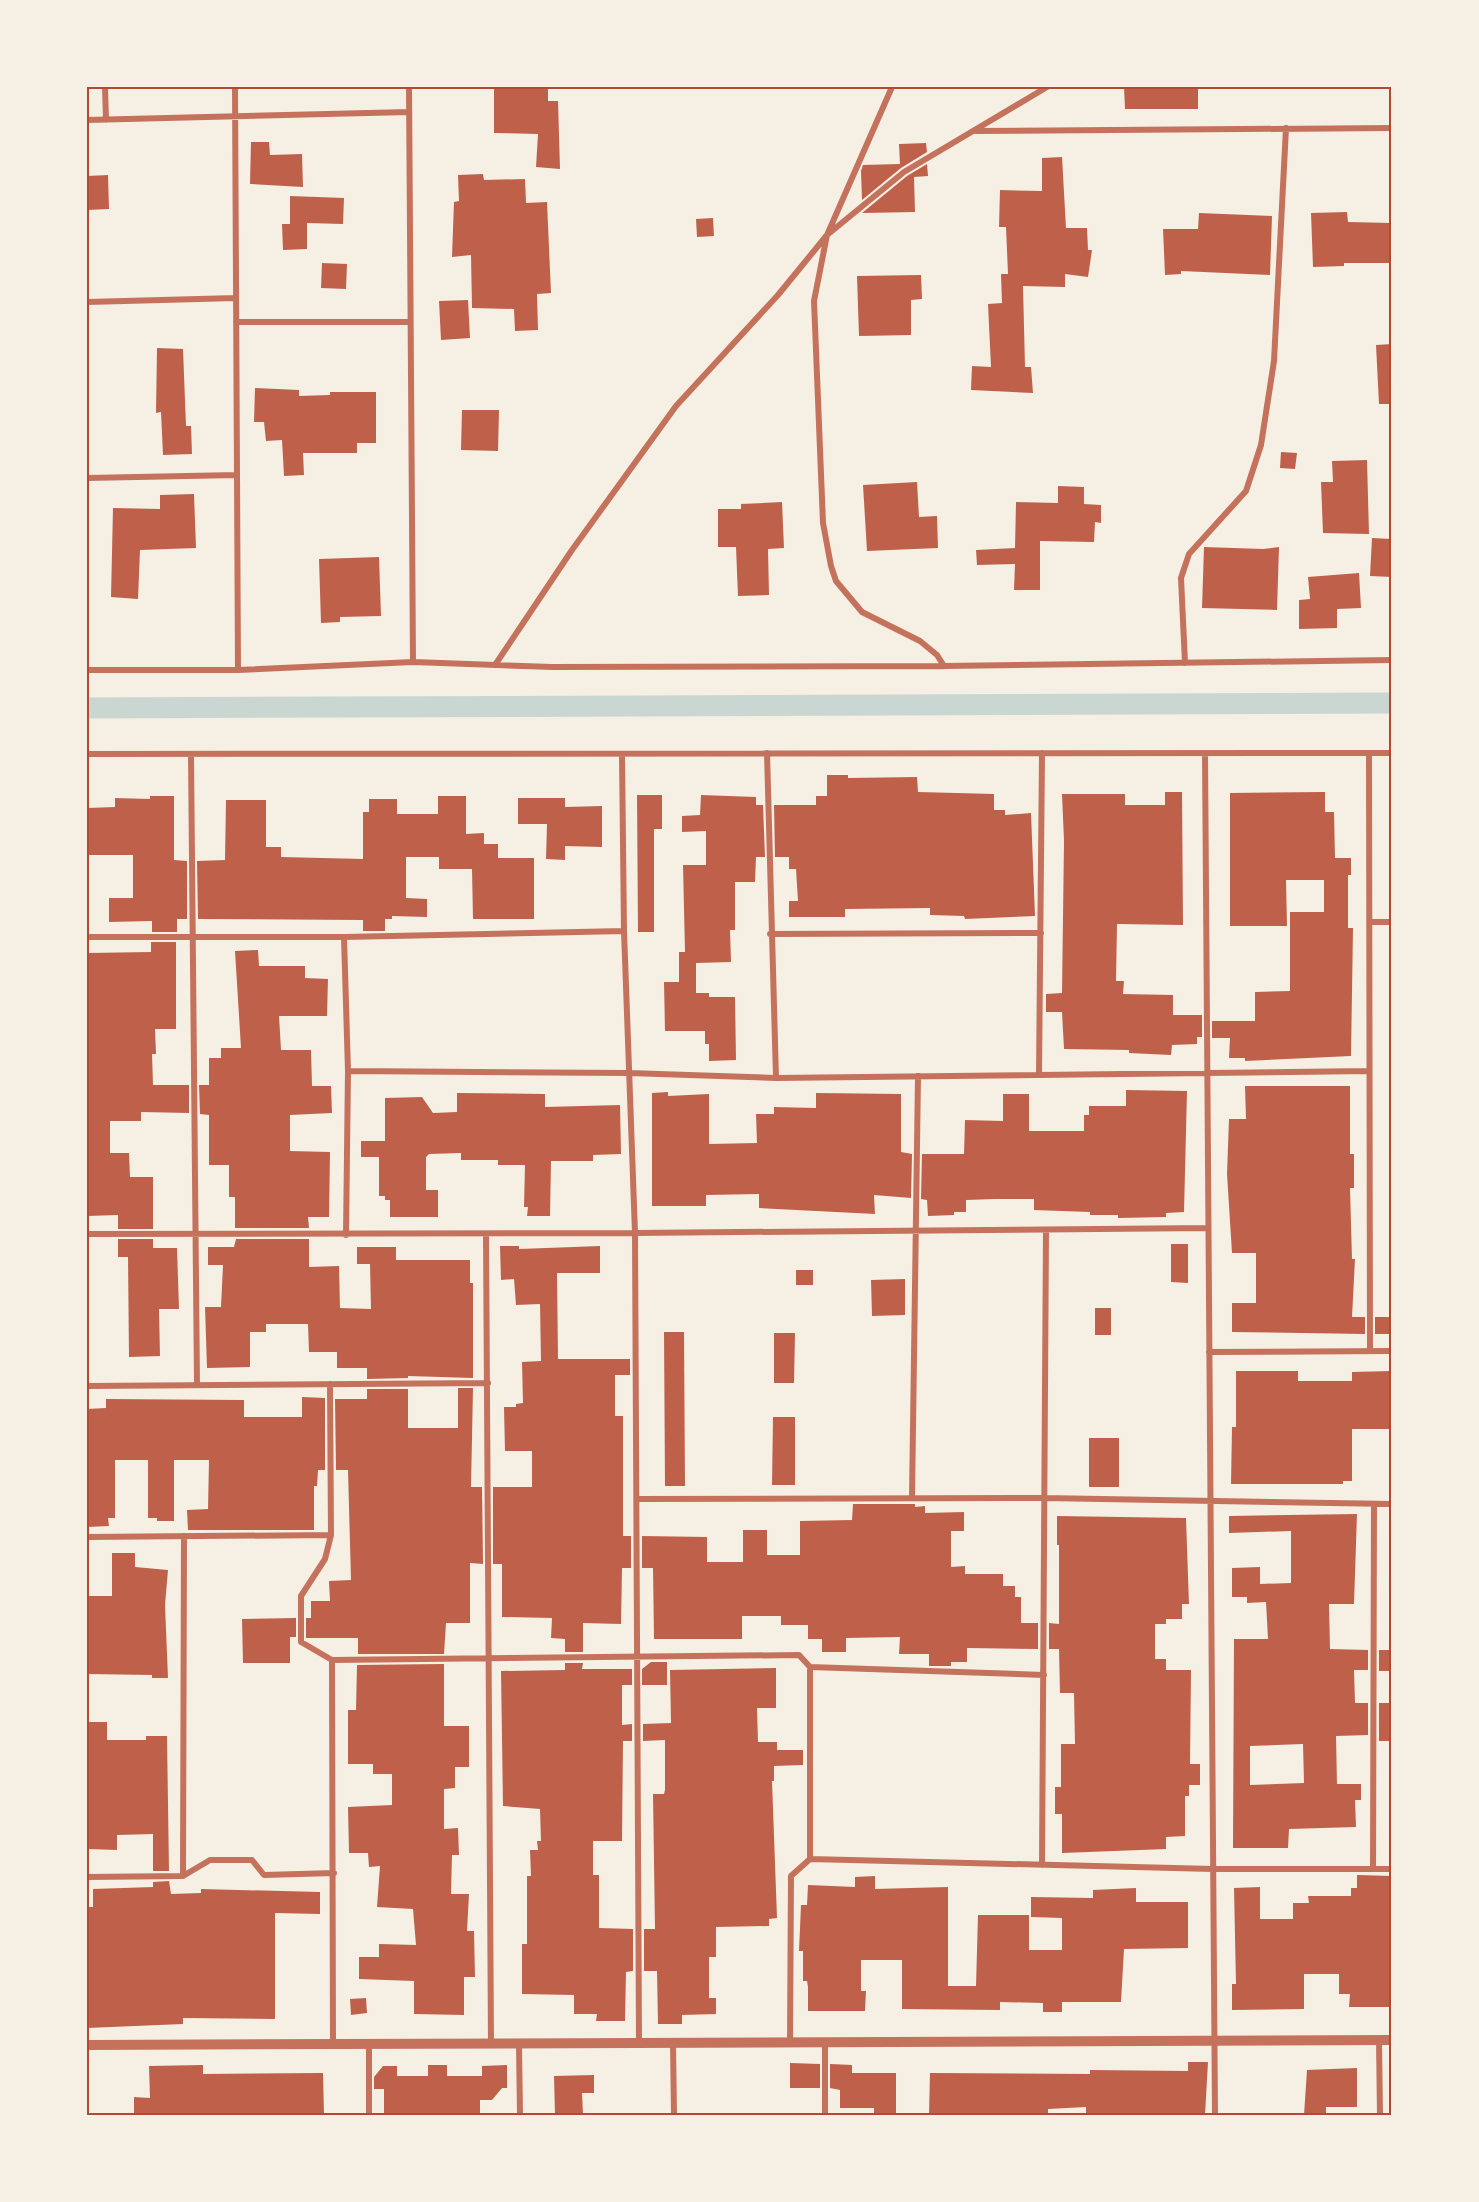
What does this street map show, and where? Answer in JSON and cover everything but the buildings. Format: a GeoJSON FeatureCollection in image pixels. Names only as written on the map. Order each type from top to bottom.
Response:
{"type":"FeatureCollection","features":[{"type":"Feature","properties":{"kind":"street"},"geometry":{"type":"LineString","coordinates":[[105,87],[106,120]]}},
{"type":"Feature","properties":{"kind":"street"},"geometry":{"type":"LineString","coordinates":[[235,87],[238,670]]}},
{"type":"Feature","properties":{"kind":"street"},"geometry":{"type":"LineString","coordinates":[[409,87],[413,663]]}},
{"type":"Feature","properties":{"kind":"street"},"geometry":{"type":"LineString","coordinates":[[892,87],[827,234],[814,301],[823,523],[836,582],[862,612],[920,641],[937,655],[944,666]]}},
{"type":"Feature","properties":{"kind":"street"},"geometry":{"type":"LineString","coordinates":[[495,665],[572,550],[676,406],[778,295],[827,234],[904,172],[1047,87]]}},
{"type":"Feature","properties":{"kind":"street"},"geometry":{"type":"LineString","coordinates":[[87,120],[409,112]]}},
{"type":"Feature","properties":{"kind":"street"},"geometry":{"type":"LineString","coordinates":[[1185,663],[1181,578],[1189,554],[1202,537],[1238,503],[1246,491],[1261,445],[1274,361],[1286,128]]}},
{"type":"Feature","properties":{"kind":"street"},"geometry":{"type":"LineString","coordinates":[[973,131],[1392,128]]}},
{"type":"Feature","properties":{"kind":"street"},"geometry":{"type":"LineString","coordinates":[[87,302],[236,298]]}},
{"type":"Feature","properties":{"kind":"street"},"geometry":{"type":"LineString","coordinates":[[236,322],[410,322]]}},
{"type":"Feature","properties":{"kind":"street"},"geometry":{"type":"LineString","coordinates":[[87,478],[237,476]]}},
{"type":"Feature","properties":{"kind":"street"},"geometry":{"type":"LineString","coordinates":[[87,670],[238,670],[413,663],[944,666],[1392,660]]}},
{"type":"Feature","properties":{"kind":"street"},"geometry":{"type":"LineString","coordinates":[[767,753],[770,934],[776,1078]]}},
{"type":"Feature","properties":{"kind":"street"},"geometry":{"type":"LineString","coordinates":[[1040,1075],[1041,753]]}},
{"type":"Feature","properties":{"kind":"street"},"geometry":{"type":"LineString","coordinates":[[1205,753],[1215,2115]]}},
{"type":"Feature","properties":{"kind":"street"},"geometry":{"type":"LineString","coordinates":[[1369,753],[1370,1351]]}},
{"type":"Feature","properties":{"kind":"street"},"geometry":{"type":"LineString","coordinates":[[87,754],[1392,753]]}},
{"type":"Feature","properties":{"kind":"street"},"geometry":{"type":"LineString","coordinates":[[190,754],[197,1385]]}},
{"type":"Feature","properties":{"kind":"street"},"geometry":{"type":"LineString","coordinates":[[622,755],[624,931],[635,1233],[637,1499],[635,1657],[639,2043]]}},
{"type":"Feature","properties":{"kind":"street"},"geometry":{"type":"LineString","coordinates":[[1370,922],[1392,922]]}},
{"type":"Feature","properties":{"kind":"street"},"geometry":{"type":"LineString","coordinates":[[87,937],[344,937],[624,931]]}},
{"type":"Feature","properties":{"kind":"street"},"geometry":{"type":"LineString","coordinates":[[770,934],[1041,933]]}},
{"type":"Feature","properties":{"kind":"street"},"geometry":{"type":"LineString","coordinates":[[344,937],[348,1071],[346,1235]]}},
{"type":"Feature","properties":{"kind":"street"},"geometry":{"type":"LineString","coordinates":[[348,1071],[629,1073],[776,1078],[1369,1071]]}},
{"type":"Feature","properties":{"kind":"street"},"geometry":{"type":"LineString","coordinates":[[912,1498],[918,1076]]}},
{"type":"Feature","properties":{"kind":"street"},"geometry":{"type":"LineString","coordinates":[[87,1234],[346,1235],[1208,1228]]}},
{"type":"Feature","properties":{"kind":"street"},"geometry":{"type":"LineString","coordinates":[[1042,1865],[1046,1230]]}},
{"type":"Feature","properties":{"kind":"street"},"geometry":{"type":"LineString","coordinates":[[486,1234],[491,2044]]}},
{"type":"Feature","properties":{"kind":"street"},"geometry":{"type":"LineString","coordinates":[[1209,1352],[1392,1351]]}},
{"type":"Feature","properties":{"kind":"street"},"geometry":{"type":"LineString","coordinates":[[87,1386],[488,1383]]}},
{"type":"Feature","properties":{"kind":"street"},"geometry":{"type":"LineString","coordinates":[[330,1384],[332,1535],[325,1559],[302,1596],[301,1642],[333,1660],[799,1655],[810,1666],[1044,1675]]}},
{"type":"Feature","properties":{"kind":"street"},"geometry":{"type":"LineString","coordinates":[[637,1499],[1044,1498],[1392,1504]]}},
{"type":"Feature","properties":{"kind":"street"},"geometry":{"type":"LineString","coordinates":[[1373,1869],[1374,1504]]}},
{"type":"Feature","properties":{"kind":"street"},"geometry":{"type":"LineString","coordinates":[[87,1537],[332,1535]]}},
{"type":"Feature","properties":{"kind":"street"},"geometry":{"type":"LineString","coordinates":[[183,1876],[184,1536]]}},
{"type":"Feature","properties":{"kind":"street"},"geometry":{"type":"LineString","coordinates":[[333,1660],[333,2044]]}},
{"type":"Feature","properties":{"kind":"street"},"geometry":{"type":"LineString","coordinates":[[810,1666],[810,1859]]}},
{"type":"Feature","properties":{"kind":"street"},"geometry":{"type":"LineString","coordinates":[[790,2043],[791,1876],[810,1859],[1213,1869],[1392,1869]]}},
{"type":"Feature","properties":{"kind":"street"},"geometry":{"type":"LineString","coordinates":[[87,1877],[183,1876],[210,1860],[252,1860],[264,1875],[334,1873]]}},
{"type":"Feature","properties":{"kind":"street"},"geometry":{"type":"LineString","coordinates":[[1379,2040],[1380,2115]]}},
{"type":"Feature","properties":{"kind":"street"},"geometry":{"type":"LineString","coordinates":[[87,2045],[1392,2040]]}},
{"type":"Feature","properties":{"kind":"street"},"geometry":{"type":"LineString","coordinates":[[519,2043],[520,2115]]}},
{"type":"Feature","properties":{"kind":"street"},"geometry":{"type":"LineString","coordinates":[[673,2043],[674,2115]]}},
{"type":"Feature","properties":{"kind":"street"},"geometry":{"type":"LineString","coordinates":[[825,2043],[825,2115]]}},
{"type":"Feature","properties":{"kind":"street"},"geometry":{"type":"LineString","coordinates":[[369,2044],[369,2115]]}},
{"type":"Feature","properties":{"kind":"waterway"},"geometry":{"type":"LineString","coordinates":[[87,708],[1392,703]]}}]}
